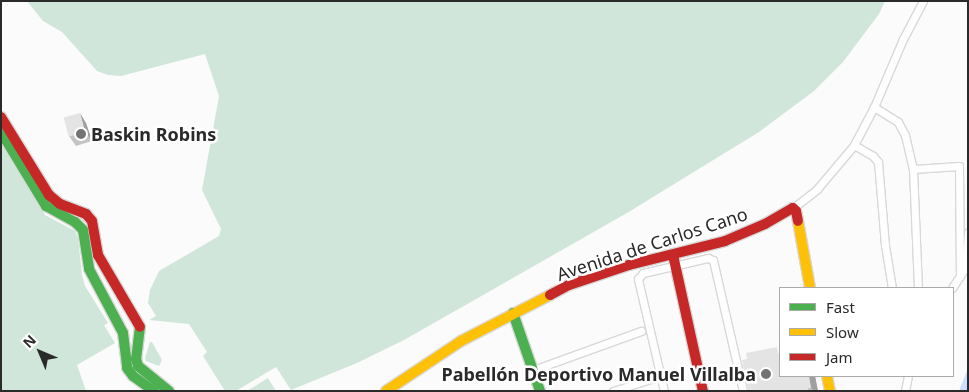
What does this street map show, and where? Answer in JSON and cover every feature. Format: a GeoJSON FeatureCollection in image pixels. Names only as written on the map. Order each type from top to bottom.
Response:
{"type":"FeatureCollection","features":[{"type":"Feature","properties":{"kind":"street","name":"Avenida de Carlos Cano"},"geometry":{"type":"LineString","coordinates":[[391,389],[461,341],[513,313],[589,277],[629,264],[725,241],[765,224],[793,208],[817,189],[854,145],[874,107],[897,51],[924,1]]}},
{"type":"Feature","properties":{"kind":"street"},"geometry":{"type":"LineString","coordinates":[[874,107],[898,122],[906,135],[913,169],[918,287]]}},
{"type":"Feature","properties":{"kind":"street"},"geometry":{"type":"LineString","coordinates":[[1,117],[49,195],[60,204],[86,214],[92,221],[98,255],[140,326],[136,359],[138,366],[158,380],[169,391]]}},
{"type":"Feature","properties":{"kind":"street"},"geometry":{"type":"LineString","coordinates":[[1,132],[46,206],[75,222],[83,230],[89,270],[123,333],[124,362],[133,376],[154,391]]}},
{"type":"Feature","properties":{"kind":"street"},"geometry":{"type":"LineString","coordinates":[[854,145],[873,156],[878,162],[885,245],[892,287]]}},
{"type":"Feature","properties":{"kind":"street"},"geometry":{"type":"LineString","coordinates":[[913,169],[959,166],[960,276]]}},
{"type":"Feature","properties":{"kind":"street"},"geometry":{"type":"LineString","coordinates":[[793,208],[796,211],[810,287]]}},
{"type":"Feature","properties":{"kind":"street"},"geometry":{"type":"LineString","coordinates":[[953,287],[965,268],[968,232]]}},
{"type":"Feature","properties":{"kind":"street"},"geometry":{"type":"LineString","coordinates":[[672,255],[703,391]]}},
{"type":"Feature","properties":{"kind":"street","name":"Avenida de Carlos Cano"},"geometry":{"type":"LineString","coordinates":[[664,391],[638,279],[640,276],[675,265],[712,258],[743,391]]}},
{"type":"Feature","properties":{"kind":"street"},"geometry":{"type":"LineString","coordinates":[[513,313],[540,391]]}},
{"type":"Feature","properties":{"kind":"street"},"geometry":{"type":"LineString","coordinates":[[533,370],[641,331]]}},
{"type":"Feature","properties":{"kind":"street"},"geometry":{"type":"LineString","coordinates":[[827,377],[830,391]]}},
{"type":"Feature","properties":{"kind":"street"},"geometry":{"type":"LineString","coordinates":[[905,391],[908,377]]}},
{"type":"Feature","properties":{"kind":"street"},"geometry":{"type":"LineString","coordinates":[[612,391],[654,378]]}},
{"type":"Feature","properties":{"kind":"green space"},"geometry":{"type":"Polygon","coordinates":[[[27,1],[885,1],[879,14],[843,62],[814,91],[759,132],[627,213],[404,340],[357,363],[291,390],[276,367],[236,391],[225,391],[203,356],[207,352],[189,324],[149,320],[156,316],[148,303],[150,290],[159,271],[219,236],[221,229],[202,190],[219,96],[205,54],[121,76],[108,75],[97,71],[62,32],[43,21],[27,1]]]}},
{"type":"Feature","properties":{"kind":"green space"},"geometry":{"type":"Polygon","coordinates":[[[1,144],[45,215],[75,231],[78,238],[85,286],[108,323],[104,325],[115,343],[77,365],[86,391],[1,391],[1,144]]]}},
{"type":"Feature","properties":{"kind":"green space"},"geometry":{"type":"Polygon","coordinates":[[[150,342],[152,342],[162,360],[159,366],[146,361],[145,358],[150,342]]]}},
{"type":"Feature","properties":{"kind":"green space"},"geometry":{"type":"Polygon","coordinates":[[[268,378],[276,391],[247,391],[268,378]]]}},
{"type":"Feature","properties":{"kind":"water"},"geometry":{"type":"Polygon","coordinates":[[[968,368],[968,391],[959,391],[968,368]]]}},
{"type":"Feature","properties":{"kind":"building"},"geometry":{"type":"Polygon","coordinates":[[[80,113],[85,132],[69,137],[64,117],[80,113]]]}},
{"type":"Feature","properties":{"kind":"building","name":"Pabellón Deportivo Manuel Villalba"},"geometry":{"type":"Polygon","coordinates":[[[777,347],[779,353],[779,377],[809,377],[811,388],[808,388],[808,391],[748,391],[742,360],[747,359],[746,353],[777,347]]]}},
{"type":"Feature","properties":{"kind":"traffic: fast"},"geometry":{"type":"LineString","coordinates":[[1,132],[46,206],[75,222],[83,230],[89,269],[123,333],[127,368],[133,376],[154,391]]}},
{"type":"Feature","properties":{"kind":"traffic: fast"},"geometry":{"type":"LineString","coordinates":[[513,313],[540,391]]}},
{"type":"Feature","properties":{"kind":"traffic: fast"},"geometry":{"type":"LineString","coordinates":[[140,327],[136,359],[138,366],[169,391]]}},
{"type":"Feature","properties":{"kind":"traffic: slow"},"geometry":{"type":"LineString","coordinates":[[798,221],[810,287]]}},
{"type":"Feature","properties":{"kind":"traffic: slow"},"geometry":{"type":"LineString","coordinates":[[386,391],[461,341],[550,295]]}},
{"type":"Feature","properties":{"kind":"traffic: slow"},"geometry":{"type":"LineString","coordinates":[[827,377],[830,391]]}},
{"type":"Feature","properties":{"kind":"traffic: jam"},"geometry":{"type":"LineString","coordinates":[[1,117],[49,195],[60,204],[86,214],[92,221],[98,255],[140,327]]}},
{"type":"Feature","properties":{"kind":"traffic: jam"},"geometry":{"type":"LineString","coordinates":[[550,295],[569,285],[629,265],[725,241],[765,224],[793,208],[796,211],[798,221]]}},
{"type":"Feature","properties":{"kind":"traffic: jam"},"geometry":{"type":"LineString","coordinates":[[673,255],[703,391]]}},
{"type":"Feature","properties":{"kind":"place","name":"Baskin Robins"},"geometry":{"type":"Point","coordinates":[81,134]}},
{"type":"Feature","properties":{"kind":"place","name":"Pabellón Deportivo Manuel Villalba"},"geometry":{"type":"Point","coordinates":[766,374]}}]}
